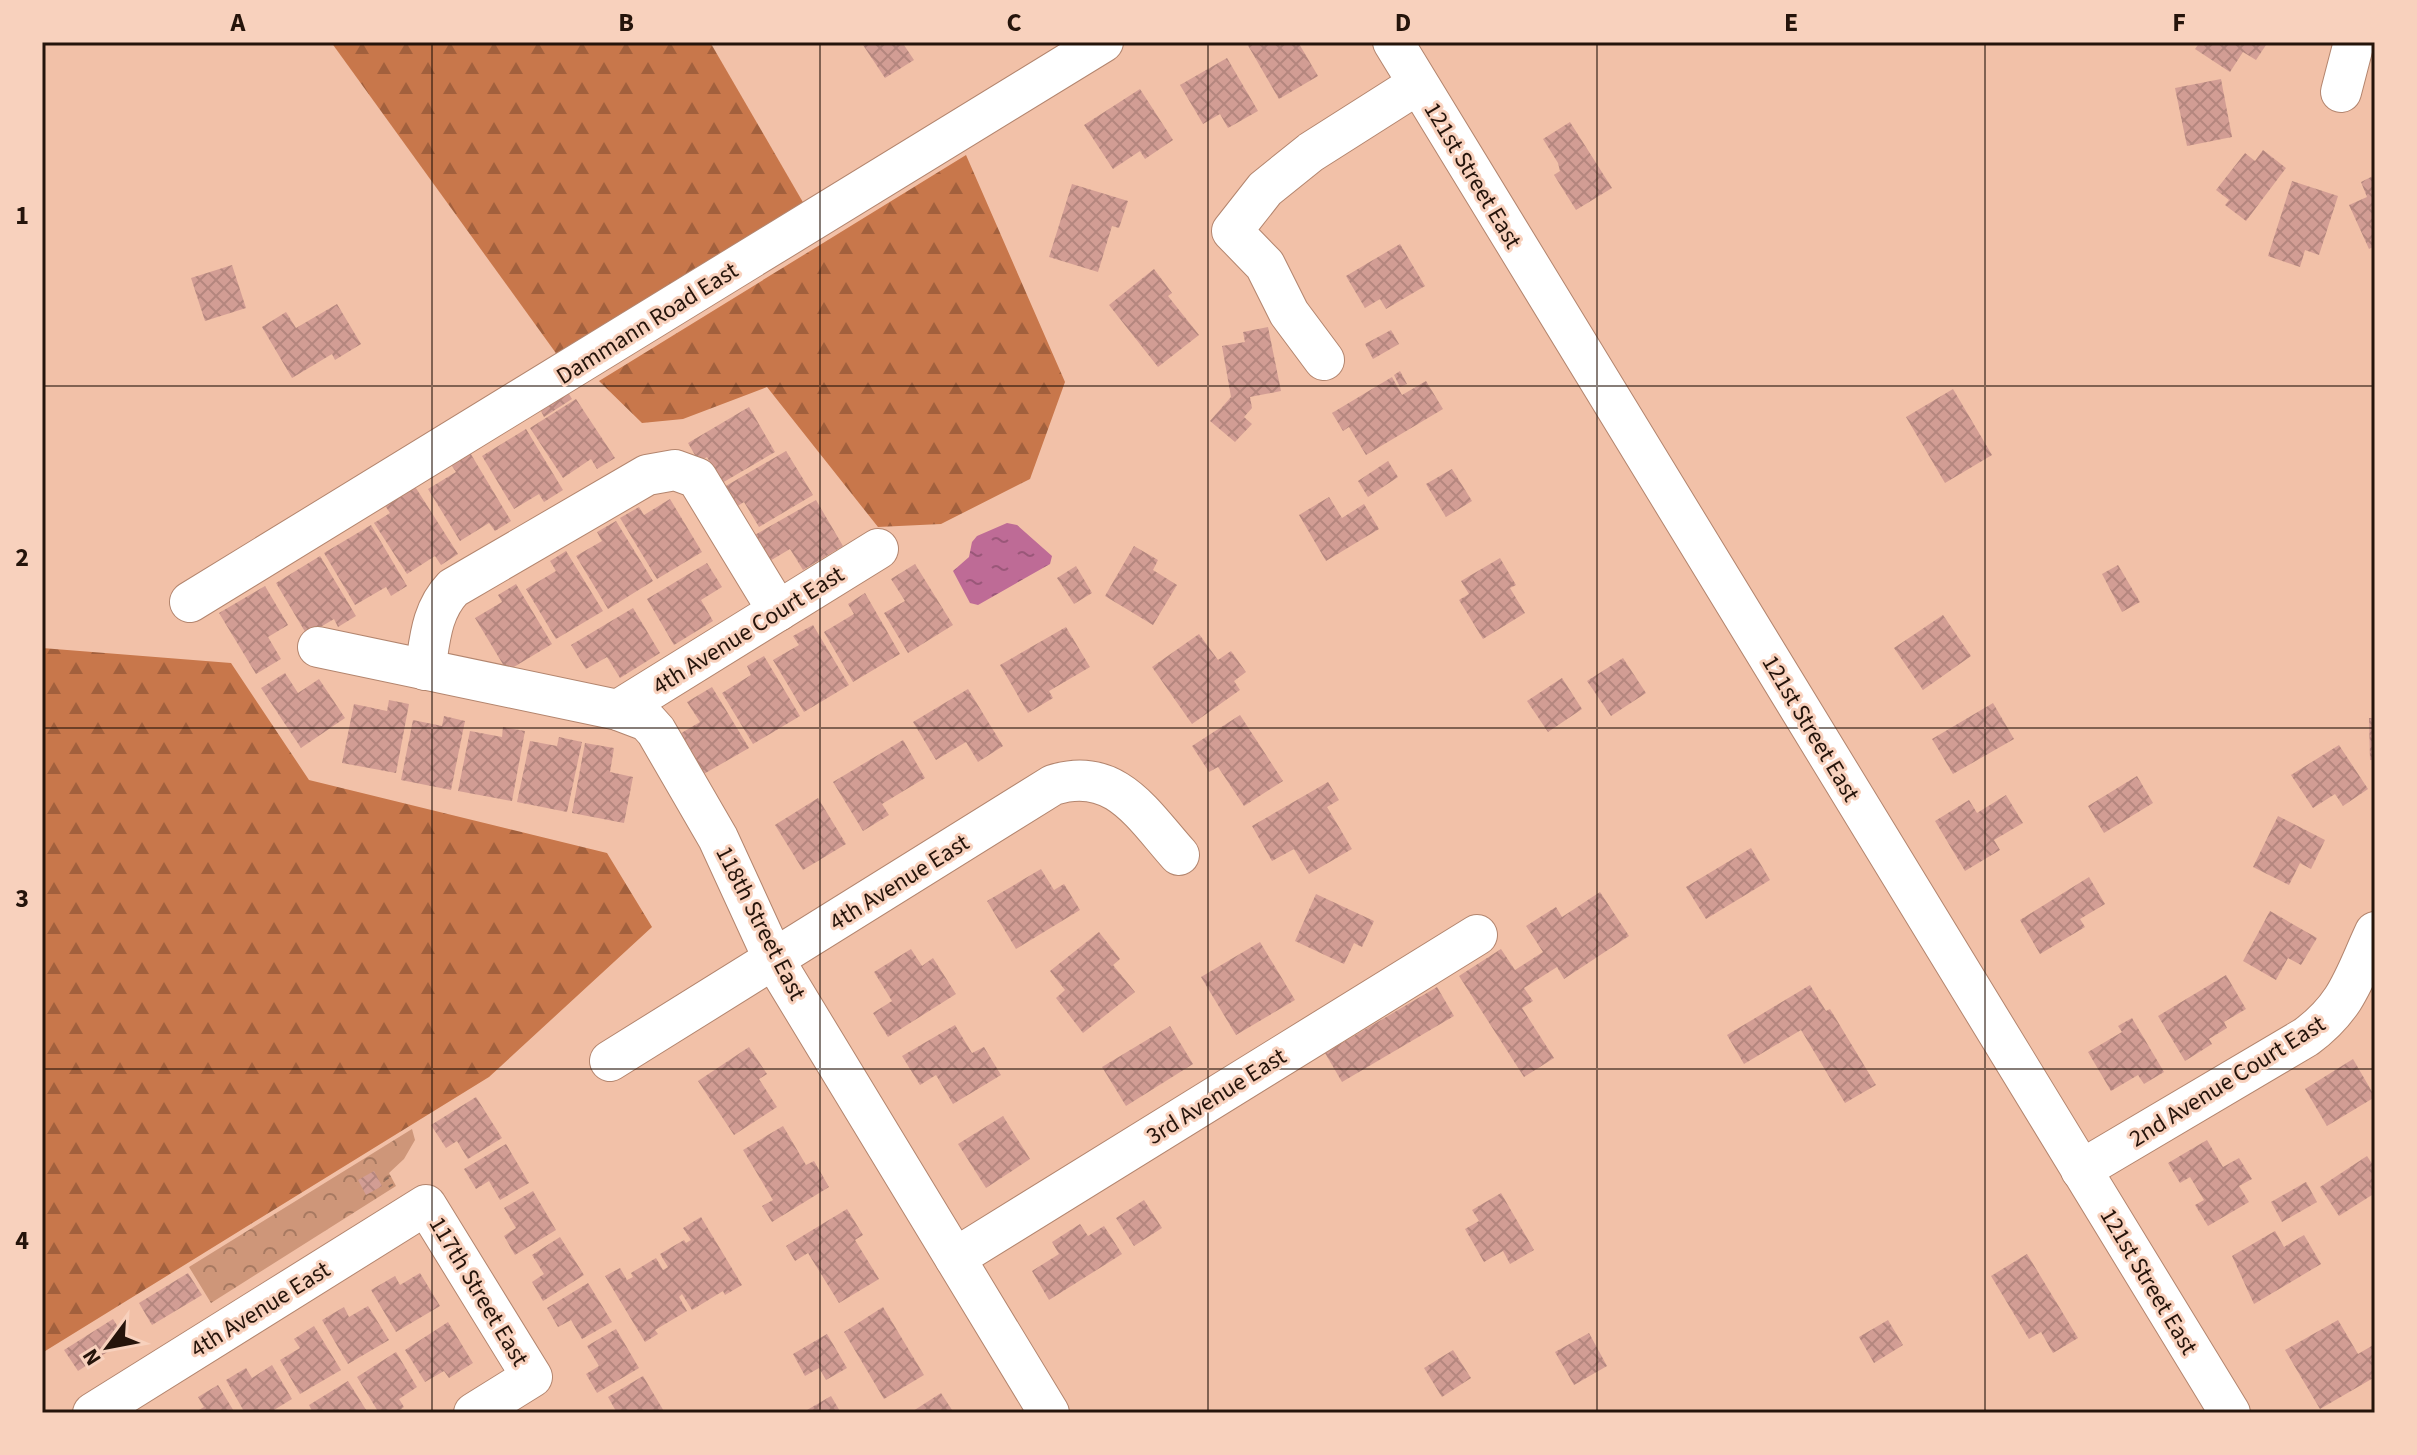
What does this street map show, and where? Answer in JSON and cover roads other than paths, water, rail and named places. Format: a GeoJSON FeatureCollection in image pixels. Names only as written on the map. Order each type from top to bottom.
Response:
{"type":"FeatureCollection","features":[{"type":"Feature","properties":{"kind":"street","name":"Dammann Road East"},"geometry":{"type":"LineString","coordinates":[[190,602],[1103,42]]}},
{"type":"Feature","properties":{"kind":"street","name":"121st Street East"},"geometry":{"type":"LineString","coordinates":[[1393,42],[2230,1413]]}},
{"type":"Feature","properties":{"kind":"street"},"geometry":{"type":"LineString","coordinates":[[2341,92],[2354,42]]}},
{"type":"Feature","properties":{"kind":"street"},"geometry":{"type":"LineString","coordinates":[[1324,360],[1289,313],[1265,265],[1232,231],[1265,189],[1288,170],[1418,84]]}},
{"type":"Feature","properties":{"kind":"street"},"geometry":{"type":"LineString","coordinates":[[425,670],[433,620],[440,601],[453,588],[629,483],[661,470],[687,473],[697,478],[778,611]]}},
{"type":"Feature","properties":{"kind":"street","name":"4th Avenue Court East"},"geometry":{"type":"LineString","coordinates":[[618,710],[878,549]]}},
{"type":"Feature","properties":{"kind":"street","name":"118th Street East"},"geometry":{"type":"LineString","coordinates":[[318,647],[618,710],[647,721],[656,731],[718,838],[774,960],[1049,1413]]}},
{"type":"Feature","properties":{"kind":"street","name":"4th Avenue East"},"geometry":{"type":"LineString","coordinates":[[610,1061],[1053,785],[1072,779],[1108,785],[1134,804],[1179,855]]}},
{"type":"Feature","properties":{"kind":"street","name":"2nd Avenue Court East"},"geometry":{"type":"LineString","coordinates":[[2081,1170],[2306,1037],[2331,1019],[2342,1004],[2375,932]]}},
{"type":"Feature","properties":{"kind":"street","name":"3rd Avenue East"},"geometry":{"type":"LineString","coordinates":[[955,1258],[1477,935]]}},
{"type":"Feature","properties":{"kind":"street","name":"4th Avenue East"},"geometry":{"type":"LineString","coordinates":[[93,1413],[426,1205]]}},
{"type":"Feature","properties":{"kind":"street","name":"117th Street East"},"geometry":{"type":"LineString","coordinates":[[426,1205],[532,1377],[474,1413]]}},
{"type":"Feature","properties":{"kind":"water"},"geometry":{"type":"Polygon","coordinates":[[[1007,523],[1017,525],[1052,556],[1050,564],[978,605],[970,603],[953,571],[969,557],[972,542],[977,536],[1007,523]]]}}]}
